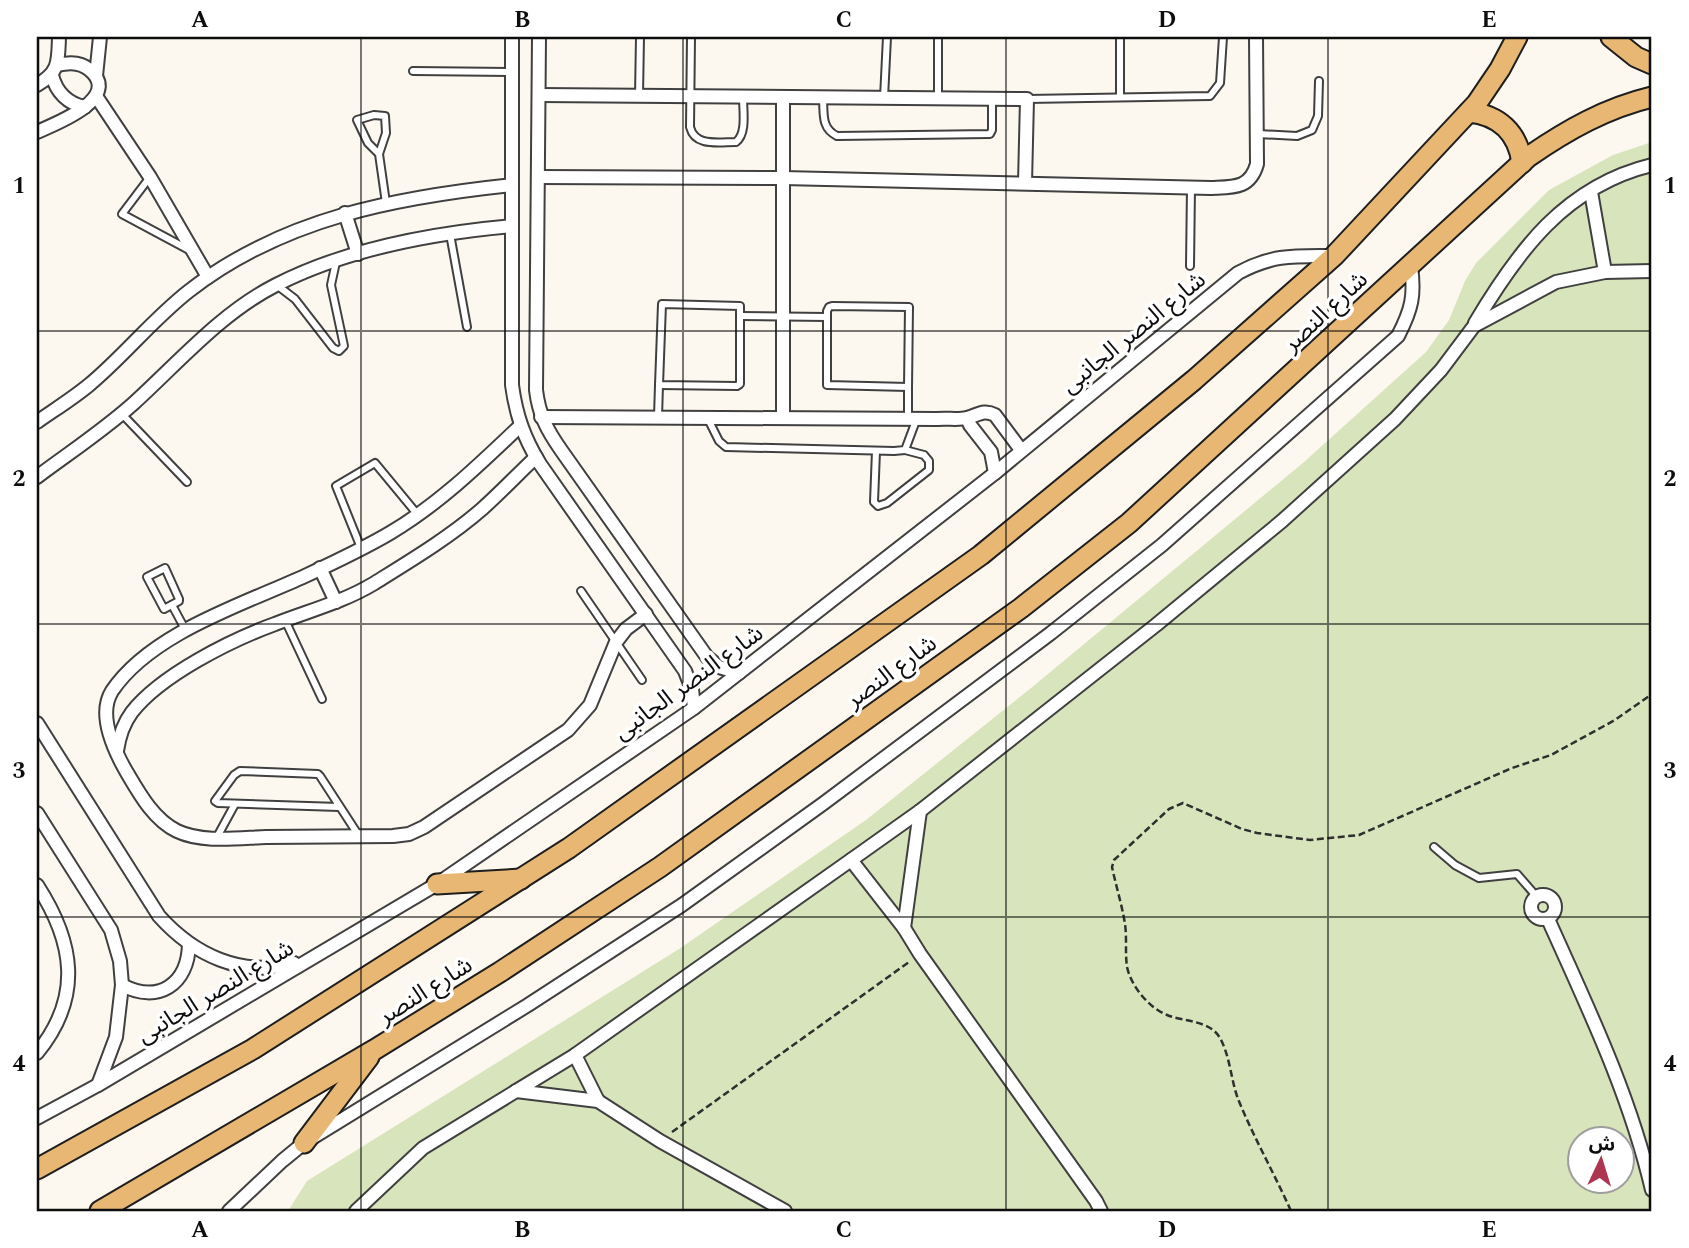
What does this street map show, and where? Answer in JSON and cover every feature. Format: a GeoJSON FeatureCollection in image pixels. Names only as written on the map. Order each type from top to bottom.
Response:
{"type":"FeatureCollection","features":[{"type":"Feature","properties":{"kind":"main road","name":"شارع النصر"},"geometry":{"type":"LineString","coordinates":[[37,1169],[253,1049],[522,878],[580,840],[981,555],[1194,380],[1334,256],[1469,112],[1500,69],[1517,37]]}},
{"type":"Feature","properties":{"kind":"main road"},"geometry":{"type":"LineString","coordinates":[[1611,37],[1636,57],[1652,64]]}},
{"type":"Feature","properties":{"kind":"main road","name":"شارع النصر"},"geometry":{"type":"LineString","coordinates":[[100,1211],[374,1050],[660,867],[1021,608],[1129,523],[1522,163],[1562,134],[1598,115],[1652,97]]}},
{"type":"Feature","properties":{"kind":"main road"},"geometry":{"type":"LineString","coordinates":[[1469,112],[1489,116],[1506,127],[1517,144],[1522,163]]}},
{"type":"Feature","properties":{"kind":"main road"},"geometry":{"type":"LineString","coordinates":[[437,884],[522,878]]}},
{"type":"Feature","properties":{"kind":"main road"},"geometry":{"type":"LineString","coordinates":[[304,1143],[374,1050]]}},
{"type":"Feature","properties":{"kind":"street"},"geometry":{"type":"LineString","coordinates":[[59,37],[55,70],[58,89],[72,103],[85,107]]}},
{"type":"Feature","properties":{"kind":"street"},"geometry":{"type":"LineString","coordinates":[[37,132],[85,107],[96,96],[99,88],[96,76],[100,37]]}},
{"type":"Feature","properties":{"kind":"street"},"geometry":{"type":"LineString","coordinates":[[512,37],[512,385],[520,426],[536,457],[685,671],[692,689],[694,708]]}},
{"type":"Feature","properties":{"kind":"street"},"geometry":{"type":"LineString","coordinates":[[539,37],[536,390],[541,417],[561,450],[707,657],[719,667],[739,673]]}},
{"type":"Feature","properties":{"kind":"street"},"geometry":{"type":"LineString","coordinates":[[537,177],[783,178],[1191,187],[1241,185],[1254,175],[1257,164],[1256,37]]}},
{"type":"Feature","properties":{"kind":"street"},"geometry":{"type":"LineString","coordinates":[[37,85],[55,70],[77,63],[90,69],[96,76]]}},
{"type":"Feature","properties":{"kind":"street"},"geometry":{"type":"LineString","coordinates":[[539,95],[1027,99],[1025,183]]}},
{"type":"Feature","properties":{"kind":"street"},"geometry":{"type":"LineString","coordinates":[[96,96],[150,177],[208,277]]}},
{"type":"Feature","properties":{"kind":"street"},"geometry":{"type":"LineString","coordinates":[[783,97],[783,418]]}},
{"type":"Feature","properties":{"kind":"street"},"geometry":{"type":"LineString","coordinates":[[356,1211],[423,1148],[575,1055],[920,811],[1156,625],[1282,521],[1395,419],[1441,370],[1474,326],[1495,290],[1529,242],[1561,212],[1617,178],[1652,165]]}},
{"type":"Feature","properties":{"kind":"street"},"geometry":{"type":"LineString","coordinates":[[39,416],[88,386],[187,293],[208,277],[253,251],[310,224],[345,213],[458,190],[512,185]]}},
{"type":"Feature","properties":{"kind":"street"},"geometry":{"type":"LineString","coordinates":[[1591,192],[1605,272]]}},
{"type":"Feature","properties":{"kind":"street"},"geometry":{"type":"LineString","coordinates":[[345,213],[358,254]]}},
{"type":"Feature","properties":{"kind":"street"},"geometry":{"type":"LineString","coordinates":[[37,477],[121,413],[226,319],[276,285],[337,261],[400,242],[512,226]]}},
{"type":"Feature","properties":{"kind":"street","name":"شارع النصر الجانبى"},"geometry":{"type":"LineString","coordinates":[[37,1118],[98,1085],[437,884],[694,708],[995,473],[1238,273],[1260,261],[1281,257],[1334,256]]}},
{"type":"Feature","properties":{"kind":"street"},"geometry":{"type":"LineString","coordinates":[[229,1211],[304,1143],[528,1005],[682,905],[824,803],[1051,633],[1162,545],[1398,336],[1412,302],[1414,290],[1411,266]]}},
{"type":"Feature","properties":{"kind":"street"},"geometry":{"type":"LineString","coordinates":[[1474,326],[1556,282],[1605,272],[1652,271]]}},
{"type":"Feature","properties":{"kind":"street"},"geometry":{"type":"LineString","coordinates":[[541,417],[967,418],[979,412],[995,415],[1021,450]]}},
{"type":"Feature","properties":{"kind":"street"},"geometry":{"type":"LineString","coordinates":[[967,418],[991,452],[995,473]]}},
{"type":"Feature","properties":{"kind":"street"},"geometry":{"type":"LineString","coordinates":[[520,426],[455,486],[389,534],[186,631],[145,658],[121,680],[110,694],[107,722],[117,752],[148,806],[177,831],[193,835],[217,837],[409,834],[424,827],[568,730],[590,705],[616,642],[626,629],[646,614]]}},
{"type":"Feature","properties":{"kind":"street"},"geometry":{"type":"LineString","coordinates":[[117,752],[121,730],[133,711],[174,676],[225,646],[372,585],[484,508],[536,457]]}},
{"type":"Feature","properties":{"kind":"street"},"geometry":{"type":"LineString","coordinates":[[320,568],[335,601]]}},
{"type":"Feature","properties":{"kind":"street"},"geometry":{"type":"LineString","coordinates":[[656,629],[676,614]]}},
{"type":"Feature","properties":{"kind":"street"},"geometry":{"type":"LineString","coordinates":[[110,694],[116,709],[124,713],[133,711]]}},
{"type":"Feature","properties":{"kind":"street"},"geometry":{"type":"LineString","coordinates":[[37,723],[159,916],[189,944],[210,957],[259,968],[284,966],[308,959]]}},
{"type":"Feature","properties":{"kind":"street"},"geometry":{"type":"LineString","coordinates":[[904,928],[920,811]]}},
{"type":"Feature","properties":{"kind":"street"},"geometry":{"type":"LineString","coordinates":[[37,813],[111,930],[120,961],[122,985],[116,1037],[98,1085]]}},
{"type":"Feature","properties":{"kind":"street"},"geometry":{"type":"LineString","coordinates":[[851,860],[904,928],[1101,1211]]}},
{"type":"Feature","properties":{"kind":"street"},"geometry":{"type":"LineString","coordinates":[[37,885],[59,923],[68,961],[65,1000],[59,1019],[37,1054]]}},
{"type":"Feature","properties":{"kind":"street"},"geometry":{"type":"LineString","coordinates":[[1536,897],[1545,895],[1553,899],[1555,912],[1548,919],[1621,1084],[1640,1139],[1652,1191]]}},
{"type":"Feature","properties":{"kind":"street"},"geometry":{"type":"LineString","coordinates":[[122,985],[135,992],[149,993],[163,990],[175,983],[184,972],[189,958],[189,944]]}},
{"type":"Feature","properties":{"kind":"street"},"geometry":{"type":"LineString","coordinates":[[575,1055],[598,1101]]}},
{"type":"Feature","properties":{"kind":"street"},"geometry":{"type":"LineString","coordinates":[[516,1091],[598,1101],[660,1141],[785,1211]]}},
{"type":"Feature","properties":{"kind":"lane"},"geometry":{"type":"LineString","coordinates":[[639,96],[640,37]]}},
{"type":"Feature","properties":{"kind":"lane"},"geometry":{"type":"LineString","coordinates":[[691,37],[692,136],[699,141],[736,142],[740,139],[743,132],[743,97]]}},
{"type":"Feature","properties":{"kind":"lane"},"geometry":{"type":"LineString","coordinates":[[884,98],[887,37]]}},
{"type":"Feature","properties":{"kind":"lane"},"geometry":{"type":"LineString","coordinates":[[938,98],[939,37]]}},
{"type":"Feature","properties":{"kind":"lane"},"geometry":{"type":"LineString","coordinates":[[1120,37],[1120,97]]}},
{"type":"Feature","properties":{"kind":"lane"},"geometry":{"type":"LineString","coordinates":[[1027,99],[1210,96],[1220,83],[1223,37]]}},
{"type":"Feature","properties":{"kind":"lane"},"geometry":{"type":"LineString","coordinates":[[413,71],[512,72]]}},
{"type":"Feature","properties":{"kind":"lane"},"geometry":{"type":"LineString","coordinates":[[1258,134],[1297,136],[1312,130],[1318,116],[1319,81]]}},
{"type":"Feature","properties":{"kind":"lane"},"geometry":{"type":"LineString","coordinates":[[823,97],[825,126],[837,136],[990,134],[992,99]]}},
{"type":"Feature","properties":{"kind":"lane"},"geometry":{"type":"LineString","coordinates":[[379,154],[368,143],[357,120],[374,115],[385,116],[386,133],[379,154],[386,203]]}},
{"type":"Feature","properties":{"kind":"lane"},"geometry":{"type":"LineString","coordinates":[[150,177],[122,214],[193,252]]}},
{"type":"Feature","properties":{"kind":"lane"},"geometry":{"type":"LineString","coordinates":[[1190,266],[1191,187]]}},
{"type":"Feature","properties":{"kind":"lane"},"geometry":{"type":"LineString","coordinates":[[450,233],[467,327]]}},
{"type":"Feature","properties":{"kind":"lane"},"geometry":{"type":"LineString","coordinates":[[276,285],[295,299],[333,348],[339,351],[344,346],[331,285],[337,261]]}},
{"type":"Feature","properties":{"kind":"lane"},"geometry":{"type":"LineString","coordinates":[[658,417],[659,385],[662,304],[740,306],[740,384],[659,385]]}},
{"type":"Feature","properties":{"kind":"lane"},"geometry":{"type":"LineString","coordinates":[[905,450],[913,418],[908,387],[909,307],[828,307],[827,385],[908,387]]}},
{"type":"Feature","properties":{"kind":"lane"},"geometry":{"type":"LineString","coordinates":[[741,316],[827,317]]}},
{"type":"Feature","properties":{"kind":"lane"},"geometry":{"type":"LineString","coordinates":[[121,413],[187,482]]}},
{"type":"Feature","properties":{"kind":"lane"},"geometry":{"type":"LineString","coordinates":[[708,417],[719,442],[726,447],[905,450],[924,454],[929,461],[929,470],[887,503],[878,506],[874,502],[876,451]]}},
{"type":"Feature","properties":{"kind":"lane"},"geometry":{"type":"LineString","coordinates":[[361,548],[336,486],[375,463],[418,515]]}},
{"type":"Feature","properties":{"kind":"lane"},"geometry":{"type":"LineString","coordinates":[[165,568],[179,599],[172,605],[164,609],[147,577],[165,568]]}},
{"type":"Feature","properties":{"kind":"lane"},"geometry":{"type":"LineString","coordinates":[[581,591],[642,680]]}},
{"type":"Feature","properties":{"kind":"lane"},"geometry":{"type":"LineString","coordinates":[[172,605],[186,631]]}},
{"type":"Feature","properties":{"kind":"lane"},"geometry":{"type":"LineString","coordinates":[[285,620],[321,699]]}},
{"type":"Feature","properties":{"kind":"lane"},"geometry":{"type":"LineString","coordinates":[[339,807],[215,801],[240,771],[318,774],[359,836]]}},
{"type":"Feature","properties":{"kind":"lane"},"geometry":{"type":"LineString","coordinates":[[217,837],[235,804]]}},
{"type":"Feature","properties":{"kind":"lane"},"geometry":{"type":"LineString","coordinates":[[1434,847],[1455,865],[1479,878],[1517,874],[1536,897]]}},
{"type":"Feature","properties":{"kind":"path"},"geometry":{"type":"LineString","coordinates":[[1290,1211],[1254,1139],[1221,1040],[1215,1031],[1208,1026],[1164,1014],[1147,1001],[1131,980],[1127,966],[1126,926],[1112,867],[1114,860],[1169,809],[1183,803],[1257,833],[1310,840],[1359,835],[1512,768],[1551,755],[1615,720],[1652,694]]}},
{"type":"Feature","properties":{"kind":"path"},"geometry":{"type":"LineString","coordinates":[[660,1141],[920,954]]}},
{"type":"Feature","properties":{"kind":"green space"},"geometry":{"type":"Polygon","coordinates":[[[1652,142],[1652,1211],[288,1211],[307,1181],[679,949],[866,820],[1031,688],[1304,462],[1426,352],[1449,320],[1465,281],[1476,263],[1549,190],[1613,155],[1652,142]]]}}]}
